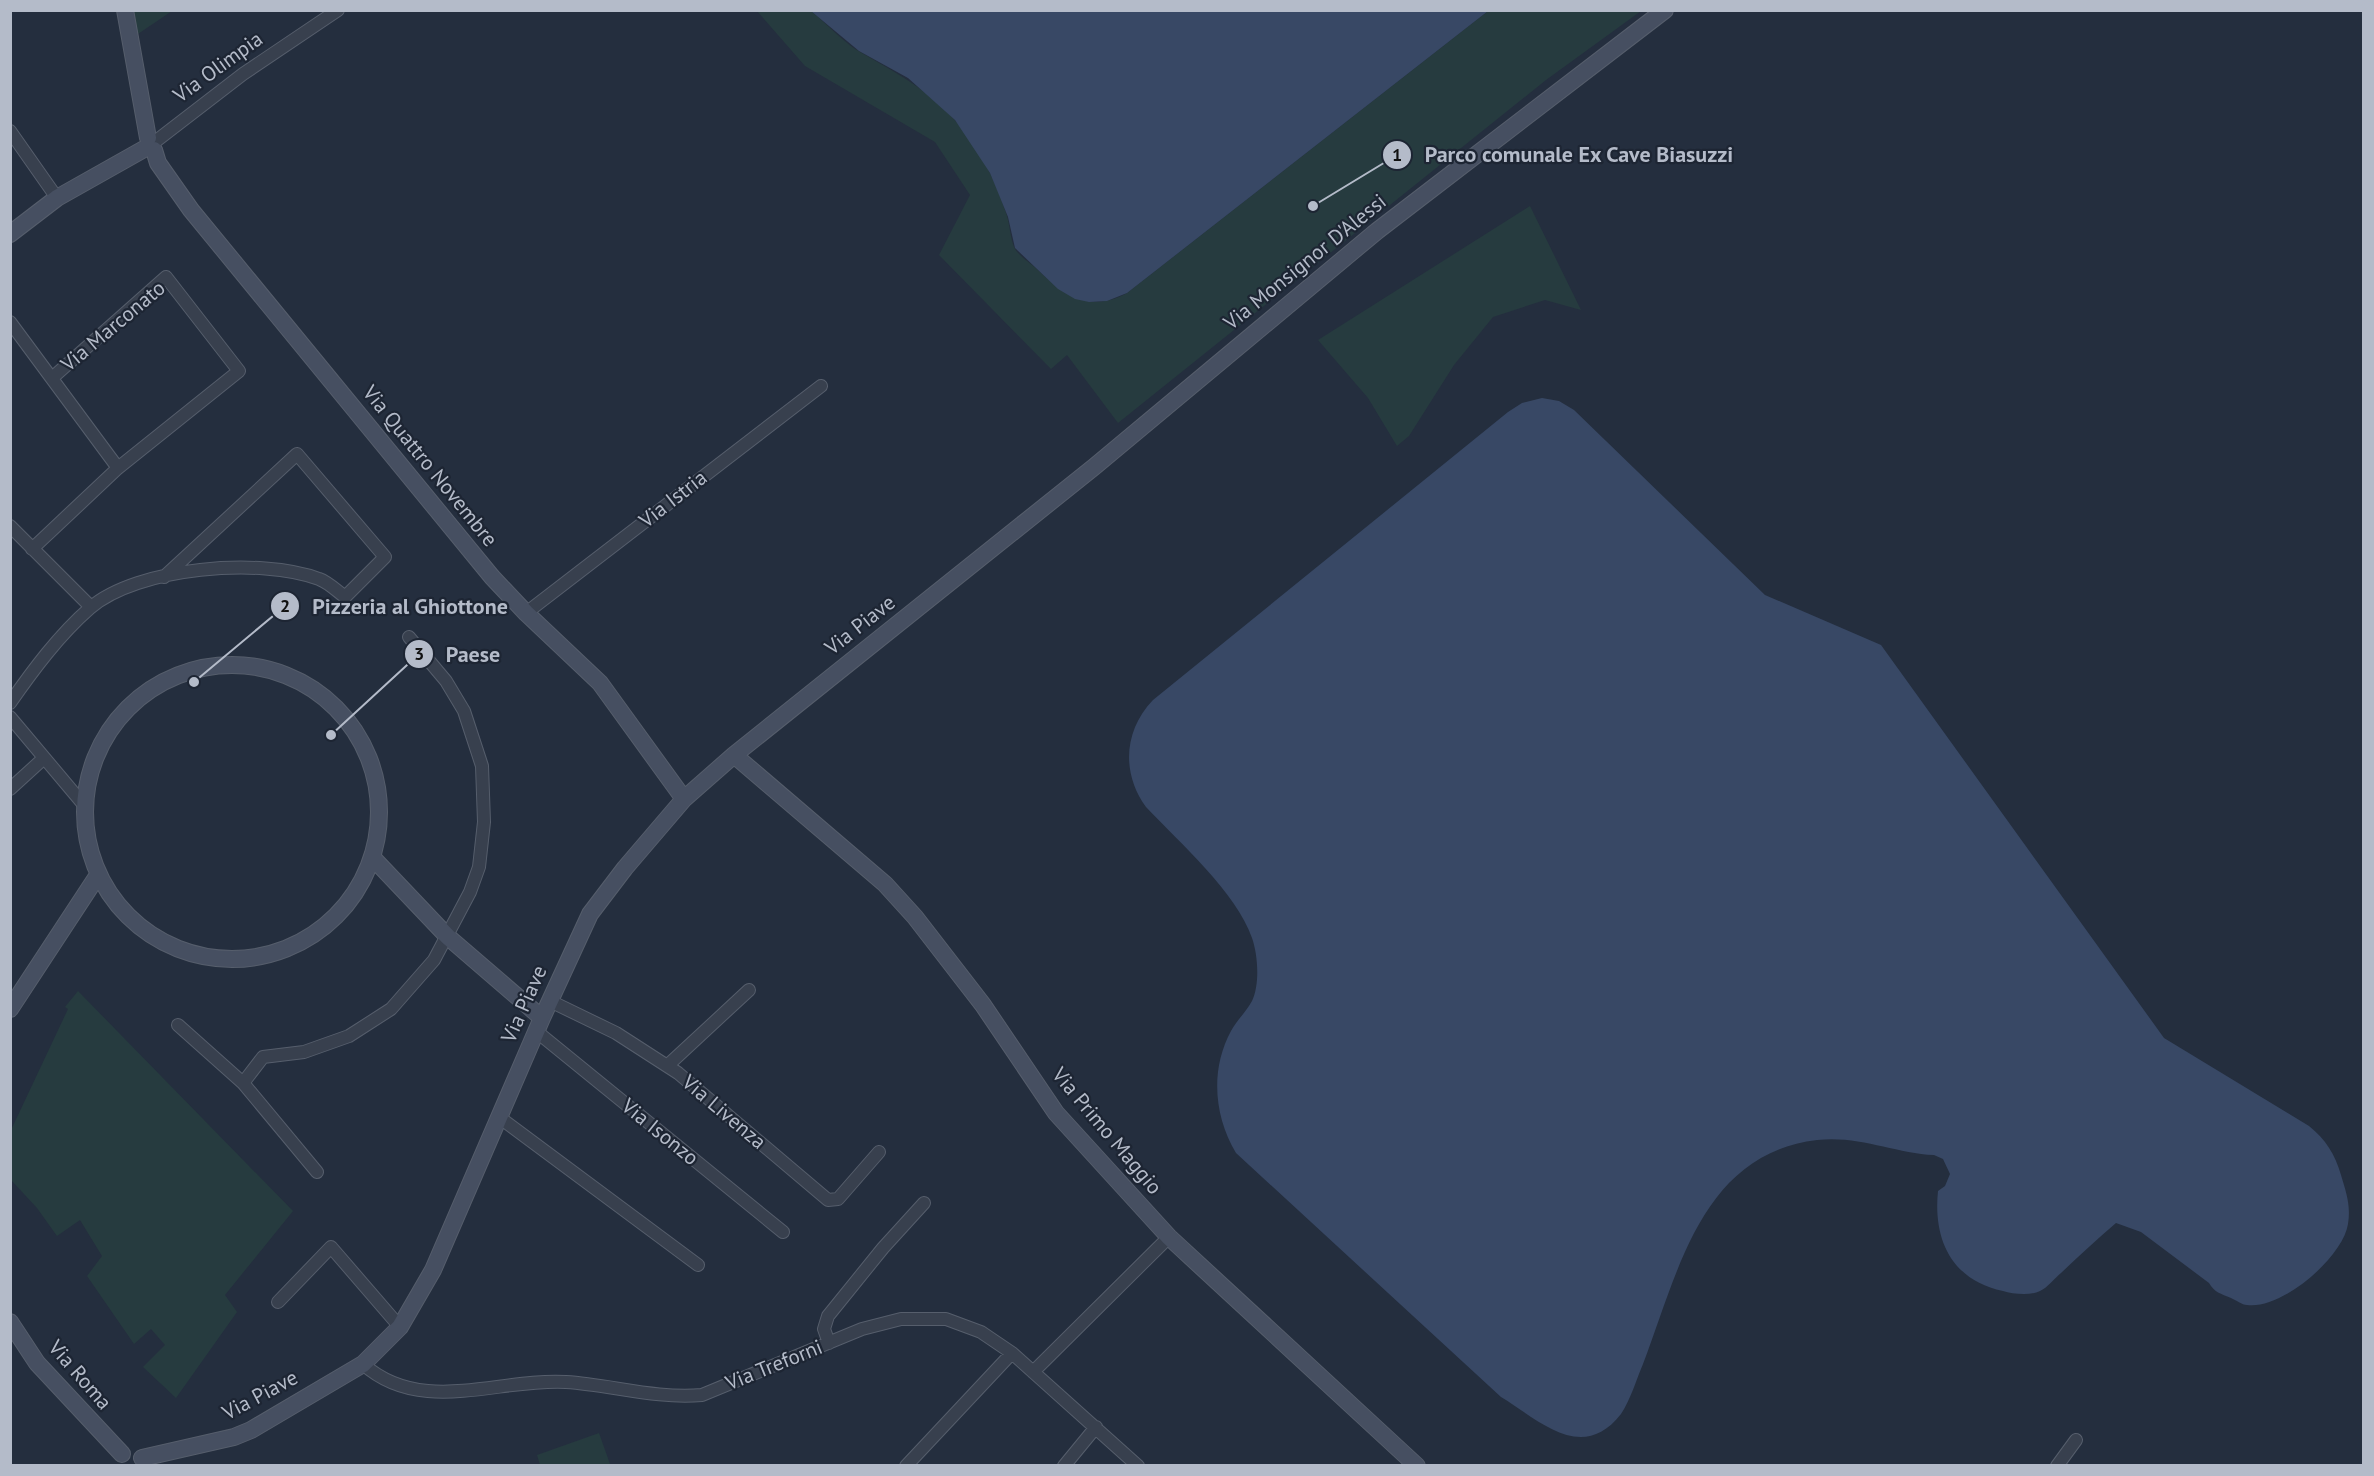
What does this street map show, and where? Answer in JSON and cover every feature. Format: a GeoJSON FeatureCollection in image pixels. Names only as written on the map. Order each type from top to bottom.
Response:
{"type":"FeatureCollection","features":[{"type":"Feature","properties":{"kind":"main road","name":"Via Quattro Novembre"},"geometry":{"type":"LineString","coordinates":[[125,10],[150,145],[158,163],[191,210],[492,577],[526,613],[600,683],[684,799]]}},
{"type":"Feature","properties":{"kind":"main road","name":"Via Monsignor D'Alessi"},"geometry":{"type":"LineString","coordinates":[[981,557],[1377,231],[1538,105],[1665,10]]}},
{"type":"Feature","properties":{"kind":"main road","name":"Via Olimpia"},"geometry":{"type":"LineString","coordinates":[[10,234],[57,198],[150,145]]}},
{"type":"Feature","properties":{"kind":"main road","name":"Via Piave"},"geometry":{"type":"LineString","coordinates":[[141,1462],[234,1437],[363,1364],[400,1327],[433,1270],[539,1025],[590,914],[625,868],[684,799],[734,755],[981,557]]}},
{"type":"Feature","properties":{"kind":"main road"},"geometry":{"type":"LineString","coordinates":[[218,666],[262,669],[296,680],[318,693],[355,731],[373,771],[379,805],[378,832],[372,858],[359,886],[340,912],[316,933],[288,948],[257,957],[225,959],[194,954],[164,943],[137,925],[122,910],[98,875],[90,853],[84,805],[88,779],[100,746],[125,711],[145,693],[192,670],[218,666]]}},
{"type":"Feature","properties":{"kind":"main road","name":"Via Primo Maggio"},"geometry":{"type":"LineString","coordinates":[[734,755],[885,884],[915,917],[983,1005],[1056,1113],[1169,1237],[1417,1466]]}},
{"type":"Feature","properties":{"kind":"main road"},"geometry":{"type":"LineString","coordinates":[[372,858],[448,937],[539,1025]]}},
{"type":"Feature","properties":{"kind":"main road"},"geometry":{"type":"LineString","coordinates":[[10,1009],[98,875]]}},
{"type":"Feature","properties":{"kind":"main road","name":"Via Roma"},"geometry":{"type":"LineString","coordinates":[[10,1322],[37,1363],[122,1460],[127,1449],[134,1449],[141,1462]]}},
{"type":"Feature","properties":{"kind":"street","name":"Via Olimpia"},"geometry":{"type":"LineString","coordinates":[[150,145],[243,74],[338,10]]}},
{"type":"Feature","properties":{"kind":"street"},"geometry":{"type":"LineString","coordinates":[[10,131],[57,198]]}},
{"type":"Feature","properties":{"kind":"street","name":"Via Marconato"},"geometry":{"type":"LineString","coordinates":[[52,378],[166,277],[240,370],[118,468]]}},
{"type":"Feature","properties":{"kind":"street"},"geometry":{"type":"LineString","coordinates":[[10,322],[118,468],[32,549]]}},
{"type":"Feature","properties":{"kind":"street","name":"Via Istria"},"geometry":{"type":"LineString","coordinates":[[526,613],[821,386]]}},
{"type":"Feature","properties":{"kind":"street"},"geometry":{"type":"LineString","coordinates":[[10,703],[53,648],[91,607],[144,580],[164,577],[226,567],[276,569],[320,579],[345,597],[385,557],[297,454],[164,577]]}},
{"type":"Feature","properties":{"kind":"street"},"geometry":{"type":"LineString","coordinates":[[10,526],[91,607]]}},
{"type":"Feature","properties":{"kind":"street"},"geometry":{"type":"LineString","coordinates":[[243,1083],[263,1058],[304,1052],[349,1036],[391,1009],[434,960],[448,937],[479,867],[484,822],[482,766],[464,711],[446,681],[409,637]]}},
{"type":"Feature","properties":{"kind":"street"},"geometry":{"type":"LineString","coordinates":[[10,717],[84,805]]}},
{"type":"Feature","properties":{"kind":"street"},"geometry":{"type":"LineString","coordinates":[[10,789],[44,758]]}},
{"type":"Feature","properties":{"kind":"street"},"geometry":{"type":"LineString","coordinates":[[667,1066],[749,990]]}},
{"type":"Feature","properties":{"kind":"street","name":"Via Livenza"},"geometry":{"type":"LineString","coordinates":[[550,1001],[616,1033],[667,1066],[828,1200],[838,1199],[879,1152]]}},
{"type":"Feature","properties":{"kind":"street"},"geometry":{"type":"LineString","coordinates":[[178,1024],[243,1083],[317,1172]]}},
{"type":"Feature","properties":{"kind":"street","name":"Via Isonzo"},"geometry":{"type":"LineString","coordinates":[[539,1025],[783,1232]]}},
{"type":"Feature","properties":{"kind":"street"},"geometry":{"type":"LineString","coordinates":[[499,1117],[698,1264]]}},
{"type":"Feature","properties":{"kind":"street"},"geometry":{"type":"LineString","coordinates":[[829,1343],[824,1329],[828,1316],[883,1248],[924,1203]]}},
{"type":"Feature","properties":{"kind":"street"},"geometry":{"type":"LineString","coordinates":[[1033,1372],[1169,1237]]}},
{"type":"Feature","properties":{"kind":"street"},"geometry":{"type":"LineString","coordinates":[[278,1302],[331,1247],[400,1327]]}},
{"type":"Feature","properties":{"kind":"street","name":"Via Treforni"},"geometry":{"type":"LineString","coordinates":[[363,1364],[375,1375],[395,1385],[438,1392],[565,1382],[679,1397],[702,1395],[881,1323],[924,1318],[967,1325],[1012,1353],[1138,1466]]}},
{"type":"Feature","properties":{"kind":"street"},"geometry":{"type":"LineString","coordinates":[[906,1466],[1012,1353]]}},
{"type":"Feature","properties":{"kind":"street"},"geometry":{"type":"LineString","coordinates":[[1064,1466],[1096,1427]]}},
{"type":"Feature","properties":{"kind":"street"},"geometry":{"type":"LineString","coordinates":[[2057,1466],[2076,1440]]}},
{"type":"Feature","properties":{"kind":"green space"},"geometry":{"type":"Polygon","coordinates":[[[129,10],[172,11],[135,36],[129,10]]]}},
{"type":"Feature","properties":{"kind":"green space"},"geometry":{"type":"Polygon","coordinates":[[[757,11],[811,11],[854,48],[909,81],[942,107],[962,128],[985,163],[1002,200],[1013,245],[1017,252],[1069,294],[1079,299],[1102,302],[1127,293],[1488,11],[1641,11],[1546,80],[1118,423],[1067,355],[1051,369],[939,255],[970,195],[935,142],[805,66],[757,11]]]}},
{"type":"Feature","properties":{"kind":"green space"},"geometry":{"type":"Polygon","coordinates":[[[1530,206],[1581,310],[1545,300],[1493,317],[1454,365],[1409,436],[1397,446],[1368,398],[1318,340],[1530,206]]]}},
{"type":"Feature","properties":{"kind":"green space"},"geometry":{"type":"Polygon","coordinates":[[[78,991],[293,1211],[225,1295],[237,1312],[176,1398],[143,1367],[165,1345],[151,1329],[134,1344],[87,1276],[102,1256],[80,1220],[57,1236],[37,1208],[11,1180],[11,1130],[68,1009],[65,1007],[78,991]]]}},
{"type":"Feature","properties":{"kind":"green space"},"geometry":{"type":"Polygon","coordinates":[[[599,1433],[610,1464],[540,1465],[537,1455],[599,1433]]]}},
{"type":"Feature","properties":{"kind":"water"},"geometry":{"type":"Polygon","coordinates":[[[811,11],[1488,11],[1127,293],[1107,301],[1089,302],[1075,299],[1058,289],[1015,248],[1008,217],[990,173],[955,120],[908,78],[859,51],[811,11]]]}},
{"type":"Feature","properties":{"kind":"water"},"geometry":{"type":"Polygon","coordinates":[[[1542,398],[1559,401],[1574,410],[1765,595],[1881,645],[2164,1038],[2309,1126],[2320,1137],[2333,1154],[2339,1167],[2348,1199],[2349,1217],[2344,1237],[2335,1251],[2309,1279],[2277,1299],[2261,1304],[2245,1305],[2216,1291],[2209,1283],[2141,1232],[2116,1223],[2043,1290],[2036,1293],[2016,1294],[1985,1286],[1958,1267],[1943,1241],[1937,1209],[1938,1191],[1945,1186],[1950,1174],[1943,1159],[1934,1155],[1862,1142],[1817,1140],[1778,1150],[1746,1168],[1720,1193],[1700,1223],[1683,1257],[1625,1408],[1606,1429],[1591,1436],[1576,1437],[1545,1426],[1501,1397],[1236,1153],[1223,1124],[1219,1108],[1218,1077],[1224,1046],[1255,994],[1257,961],[1254,945],[1234,903],[1221,886],[1146,807],[1138,794],[1132,780],[1129,752],[1136,725],[1153,700],[1508,412],[1522,403],[1542,398]]]}},
{"type":"Feature","properties":{"kind":"place","name":"Parco comunale Ex Cave Biasuzzi"},"geometry":{"type":"Point","coordinates":[1313,206]}},
{"type":"Feature","properties":{"kind":"place","name":"Pizzeria al Ghiottone"},"geometry":{"type":"Point","coordinates":[194,682]}},
{"type":"Feature","properties":{"kind":"place","name":"Paese"},"geometry":{"type":"Point","coordinates":[331,735]}}]}
